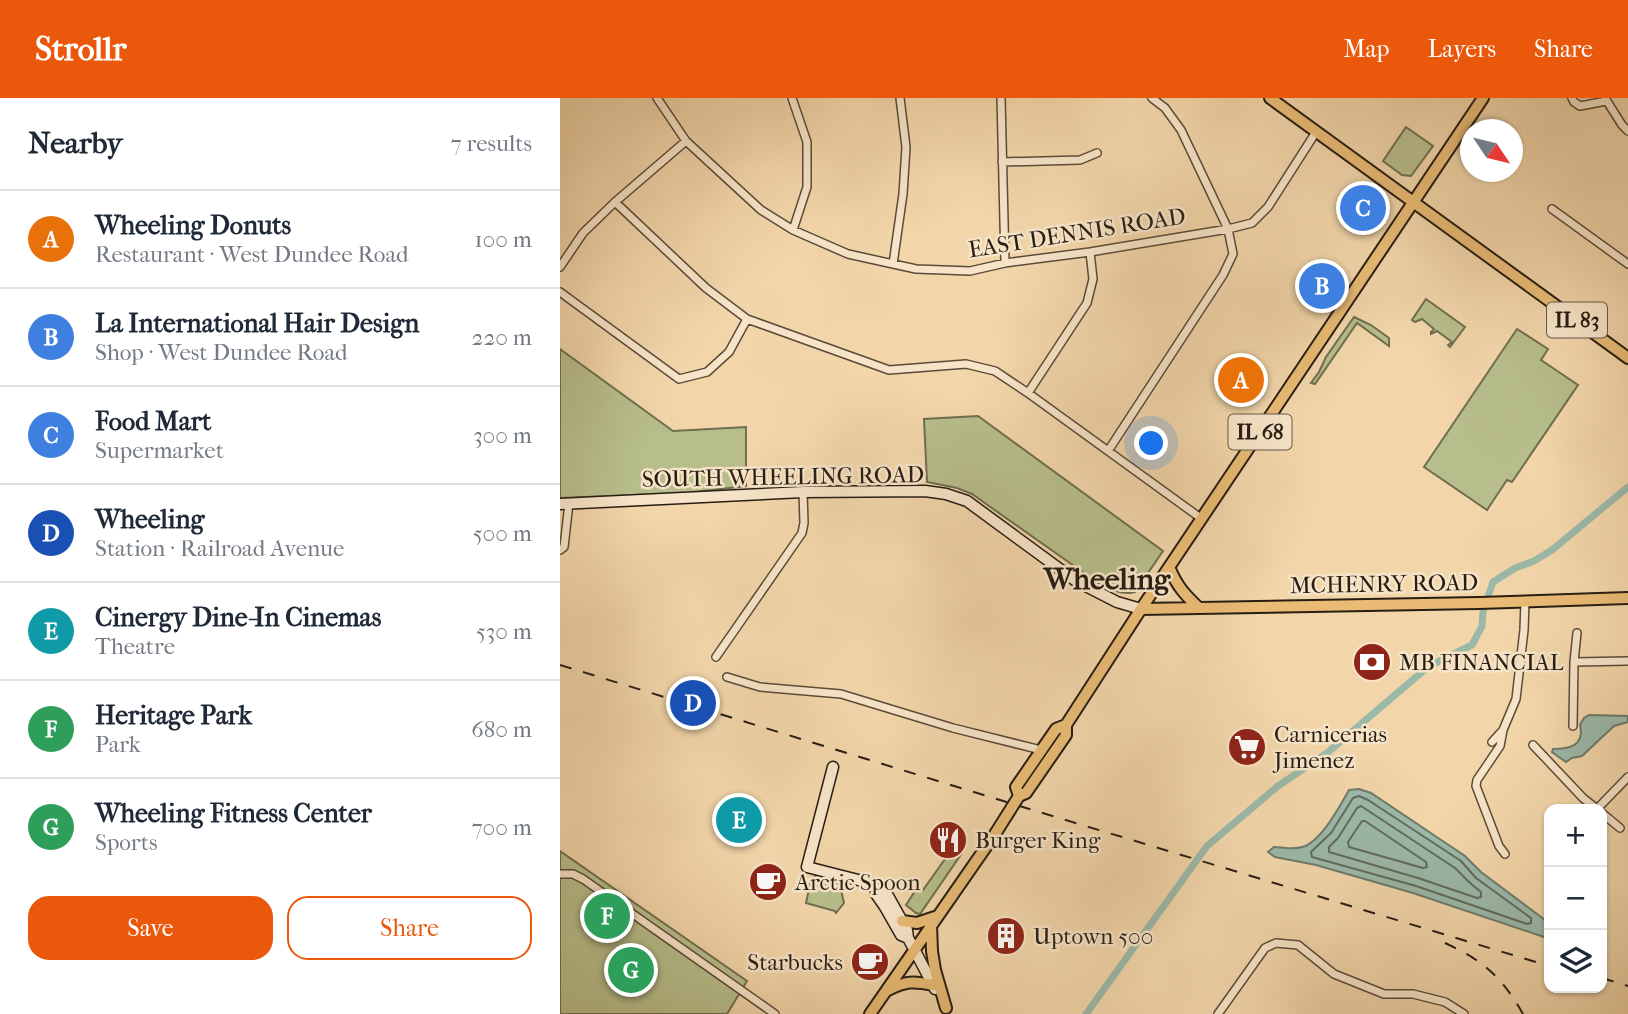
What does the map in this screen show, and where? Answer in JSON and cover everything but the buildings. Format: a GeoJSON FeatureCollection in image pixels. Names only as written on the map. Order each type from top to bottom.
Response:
{"type":"FeatureCollection","features":[{"type":"Feature","properties":{"kind":"main road","name":"IL 83"},"geometry":{"type":"LineString","coordinates":[[1270,98],[1628,358]]}},
{"type":"Feature","properties":{"kind":"main road","name":"IL 68"},"geometry":{"type":"LineString","coordinates":[[870,1014],[1019,796],[1026,793],[1066,735],[1066,725],[1141,609],[1483,98]]}},
{"type":"Feature","properties":{"kind":"main road","name":"SOUTH WHEELING ROAD"},"geometry":{"type":"LineString","coordinates":[[565,503],[803,492],[925,491],[946,494],[967,501],[1076,581],[1116,602],[1141,609]]}},
{"type":"Feature","properties":{"kind":"main road"},"geometry":{"type":"LineString","coordinates":[[1169,567],[1182,592],[1199,608]]}},
{"type":"Feature","properties":{"kind":"main road","name":"MCHENRY ROAD"},"geometry":{"type":"LineString","coordinates":[[1141,609],[1628,598]]}},
{"type":"Feature","properties":{"kind":"main road","name":"IL 68"},"geometry":{"type":"LineString","coordinates":[[1019,796],[1016,787],[1056,729],[1066,725]]}},
{"type":"Feature","properties":{"kind":"main road"},"geometry":{"type":"LineString","coordinates":[[832,767],[807,867],[866,882],[883,890],[907,930],[908,938],[948,1011]]}},
{"type":"Feature","properties":{"kind":"main road"},"geometry":{"type":"LineString","coordinates":[[876,889],[876,894],[886,906],[901,935],[908,938]]}},
{"type":"Feature","properties":{"kind":"main road"},"geometry":{"type":"LineString","coordinates":[[902,921],[918,923],[934,920],[932,951],[948,1011]]}},
{"type":"Feature","properties":{"kind":"main road"},"geometry":{"type":"LineString","coordinates":[[886,992],[904,982],[933,985]]}},
{"type":"Feature","properties":{"kind":"street","name":"EAST DENNIS ROAD"},"geometry":{"type":"LineString","coordinates":[[657,98],[686,141],[761,210],[793,230],[848,254],[916,269],[970,271],[1004,263],[1090,252],[1252,223],[1268,207],[1316,132]]}},
{"type":"Feature","properties":{"kind":"street"},"geometry":{"type":"LineString","coordinates":[[792,98],[807,142],[807,187],[793,230]]}},
{"type":"Feature","properties":{"kind":"street"},"geometry":{"type":"LineString","coordinates":[[893,264],[903,194],[906,147],[900,98]]}},
{"type":"Feature","properties":{"kind":"street"},"geometry":{"type":"LineString","coordinates":[[1001,98],[1004,263]]}},
{"type":"Feature","properties":{"kind":"street"},"geometry":{"type":"LineString","coordinates":[[1108,451],[1223,275],[1233,254],[1228,229],[1181,130],[1165,108],[1152,98]]}},
{"type":"Feature","properties":{"kind":"street"},"geometry":{"type":"LineString","coordinates":[[1572,98],[1580,106],[1606,99],[1628,131]]}},
{"type":"Feature","properties":{"kind":"street"},"geometry":{"type":"LineString","coordinates":[[560,267],[583,233],[686,141]]}},
{"type":"Feature","properties":{"kind":"street"},"geometry":{"type":"LineString","coordinates":[[1002,162],[1080,160],[1097,153]]}},
{"type":"Feature","properties":{"kind":"street"},"geometry":{"type":"LineString","coordinates":[[615,202],[706,288],[747,319],[889,370],[965,364],[995,371],[1202,519]]}},
{"type":"Feature","properties":{"kind":"street"},"geometry":{"type":"LineString","coordinates":[[1552,209],[1628,264]]}},
{"type":"Feature","properties":{"kind":"street"},"geometry":{"type":"LineString","coordinates":[[1028,393],[1087,303],[1093,279],[1090,252]]}},
{"type":"Feature","properties":{"kind":"street"},"geometry":{"type":"LineString","coordinates":[[560,292],[679,379],[707,372],[729,352],[747,319]]}},
{"type":"Feature","properties":{"kind":"street"},"geometry":{"type":"LineString","coordinates":[[716,657],[802,533],[803,492]]}},
{"type":"Feature","properties":{"kind":"street"},"geometry":{"type":"LineString","coordinates":[[560,550],[564,547],[565,503]]}},
{"type":"Feature","properties":{"kind":"street"},"geometry":{"type":"LineString","coordinates":[[1505,854],[1499,846],[1476,786],[1478,778],[1500,746],[1503,730],[1516,699],[1525,601]]}},
{"type":"Feature","properties":{"kind":"street"},"geometry":{"type":"LineString","coordinates":[[1573,726],[1577,633]]}},
{"type":"Feature","properties":{"kind":"street"},"geometry":{"type":"LineString","coordinates":[[1574,662],[1628,661]]}},
{"type":"Feature","properties":{"kind":"street"},"geometry":{"type":"LineString","coordinates":[[727,677],[760,687],[841,694],[953,728],[1041,750]]}},
{"type":"Feature","properties":{"kind":"street"},"geometry":{"type":"LineString","coordinates":[[1492,742],[1503,730]]}},
{"type":"Feature","properties":{"kind":"street"},"geometry":{"type":"LineString","coordinates":[[1533,746],[1591,804]]}},
{"type":"Feature","properties":{"kind":"street"},"geometry":{"type":"LineString","coordinates":[[1602,804],[1628,777]]}},
{"type":"Feature","properties":{"kind":"street"},"geometry":{"type":"LineString","coordinates":[[1607,817],[1620,828]]}},
{"type":"Feature","properties":{"kind":"street"},"geometry":{"type":"LineString","coordinates":[[560,874],[573,874],[583,879],[775,1014]]}},
{"type":"Feature","properties":{"kind":"street"},"geometry":{"type":"LineString","coordinates":[[1218,1014],[1265,948],[1276,943],[1298,945],[1334,974],[1384,994],[1413,994],[1446,1002],[1464,1014]]}},
{"type":"Feature","properties":{"kind":"green space"},"geometry":{"type":"Polygon","coordinates":[[[1406,127],[1433,146],[1411,176],[1402,175],[1383,161],[1406,127]]]}},
{"type":"Feature","properties":{"kind":"green space"},"geometry":{"type":"Polygon","coordinates":[[[1426,299],[1465,327],[1450,347],[1448,345],[1452,342],[1437,331],[1431,334],[1434,329],[1422,319],[1415,322],[1412,320],[1426,299]]]}},
{"type":"Feature","properties":{"kind":"green space"},"geometry":{"type":"Polygon","coordinates":[[[1354,317],[1389,338],[1389,346],[1357,323],[1315,384],[1311,383],[1326,357],[1354,317]]]}},
{"type":"Feature","properties":{"kind":"green space"},"geometry":{"type":"Polygon","coordinates":[[[1517,329],[1548,349],[1541,360],[1578,385],[1512,482],[1507,480],[1487,510],[1424,467],[1517,329]]]}},
{"type":"Feature","properties":{"kind":"green space"},"geometry":{"type":"Polygon","coordinates":[[[560,349],[673,431],[746,427],[746,486],[687,493],[560,498],[560,349]]]}},
{"type":"Feature","properties":{"kind":"green space"},"geometry":{"type":"Polygon","coordinates":[[[978,416],[1163,551],[1135,592],[1122,592],[1101,585],[972,494],[927,482],[924,419],[978,416]]]}},
{"type":"Feature","properties":{"kind":"green space"},"geometry":{"type":"Polygon","coordinates":[[[954,847],[962,853],[920,914],[916,913],[906,905],[917,888],[923,890],[945,859],[942,855],[946,857],[954,847]]]}},
{"type":"Feature","properties":{"kind":"green space"},"geometry":{"type":"Polygon","coordinates":[[[560,851],[747,981],[727,1014],[560,1014],[560,851]]]}},
{"type":"Feature","properties":{"kind":"green space"},"geometry":{"type":"Polygon","coordinates":[[[815,876],[839,881],[844,903],[836,913],[806,903],[811,880],[815,876]]]}},
{"type":"Feature","properties":{"kind":"water"},"geometry":{"type":"Polygon","coordinates":[[[1589,715],[1628,716],[1628,722],[1614,726],[1582,756],[1566,762],[1552,752],[1553,749],[1570,747],[1578,742],[1580,725],[1589,715]]]}},
{"type":"Feature","properties":{"kind":"water"},"geometry":{"type":"Polygon","coordinates":[[[1359,789],[1371,793],[1465,856],[1481,872],[1544,919],[1544,937],[1413,893],[1316,865],[1275,857],[1268,852],[1274,847],[1302,847],[1316,839],[1349,790],[1359,789]]]}},
{"type":"Feature","properties":{"kind":"waterway"},"geometry":{"type":"LineString","coordinates":[[1086,1014],[1207,846],[1278,786],[1327,753],[1429,666],[1472,645],[1482,626],[1483,612],[1493,582],[1552,550],[1628,487]]}},
{"type":"Feature","properties":{"kind":"railway"},"geometry":{"type":"LineString","coordinates":[[560,665],[1544,964]]}},
{"type":"Feature","properties":{"kind":"railway"},"geometry":{"type":"LineString","coordinates":[[1445,943],[1471,956],[1491,971],[1523,1014]]}},
{"type":"Feature","properties":{"kind":"railway"},"geometry":{"type":"LineString","coordinates":[[1607,980],[1628,986]]}},
{"type":"Feature","properties":{"kind":"place","name":"Food Mart"},"geometry":{"type":"Point","coordinates":[1363,208]}},
{"type":"Feature","properties":{"kind":"place","name":"La International Hair Design"},"geometry":{"type":"Point","coordinates":[1322,286]}},
{"type":"Feature","properties":{"kind":"place","name":"Wheeling Donuts"},"geometry":{"type":"Point","coordinates":[1241,380]}},
{"type":"Feature","properties":{"kind":"place","name":"MB FINANCIAL"},"geometry":{"type":"Point","coordinates":[1372,662]}},
{"type":"Feature","properties":{"kind":"place","name":"Wheeling"},"geometry":{"type":"Point","coordinates":[693,703]}},
{"type":"Feature","properties":{"kind":"place","name":"Carnicerias Jimenez"},"geometry":{"type":"Point","coordinates":[1247,747]}},
{"type":"Feature","properties":{"kind":"place","name":"Cinergy Dine-In Cinemas"},"geometry":{"type":"Point","coordinates":[739,820]}},
{"type":"Feature","properties":{"kind":"place","name":"Burger King"},"geometry":{"type":"Point","coordinates":[948,840]}},
{"type":"Feature","properties":{"kind":"place","name":"Arctic Spoon"},"geometry":{"type":"Point","coordinates":[768,882]}},
{"type":"Feature","properties":{"kind":"place","name":"Heritage Park"},"geometry":{"type":"Point","coordinates":[607,916]}},
{"type":"Feature","properties":{"kind":"place","name":"Uptown 500"},"geometry":{"type":"Point","coordinates":[1006,936]}},
{"type":"Feature","properties":{"kind":"place","name":"Starbucks"},"geometry":{"type":"Point","coordinates":[870,962]}},
{"type":"Feature","properties":{"kind":"place","name":"Wheeling Fitness Center"},"geometry":{"type":"Point","coordinates":[631,970]}},
{"type":"Feature","properties":{"kind":"district","name":"Wheeling"},"geometry":{"type":"Point","coordinates":[1107,579]}}]}
